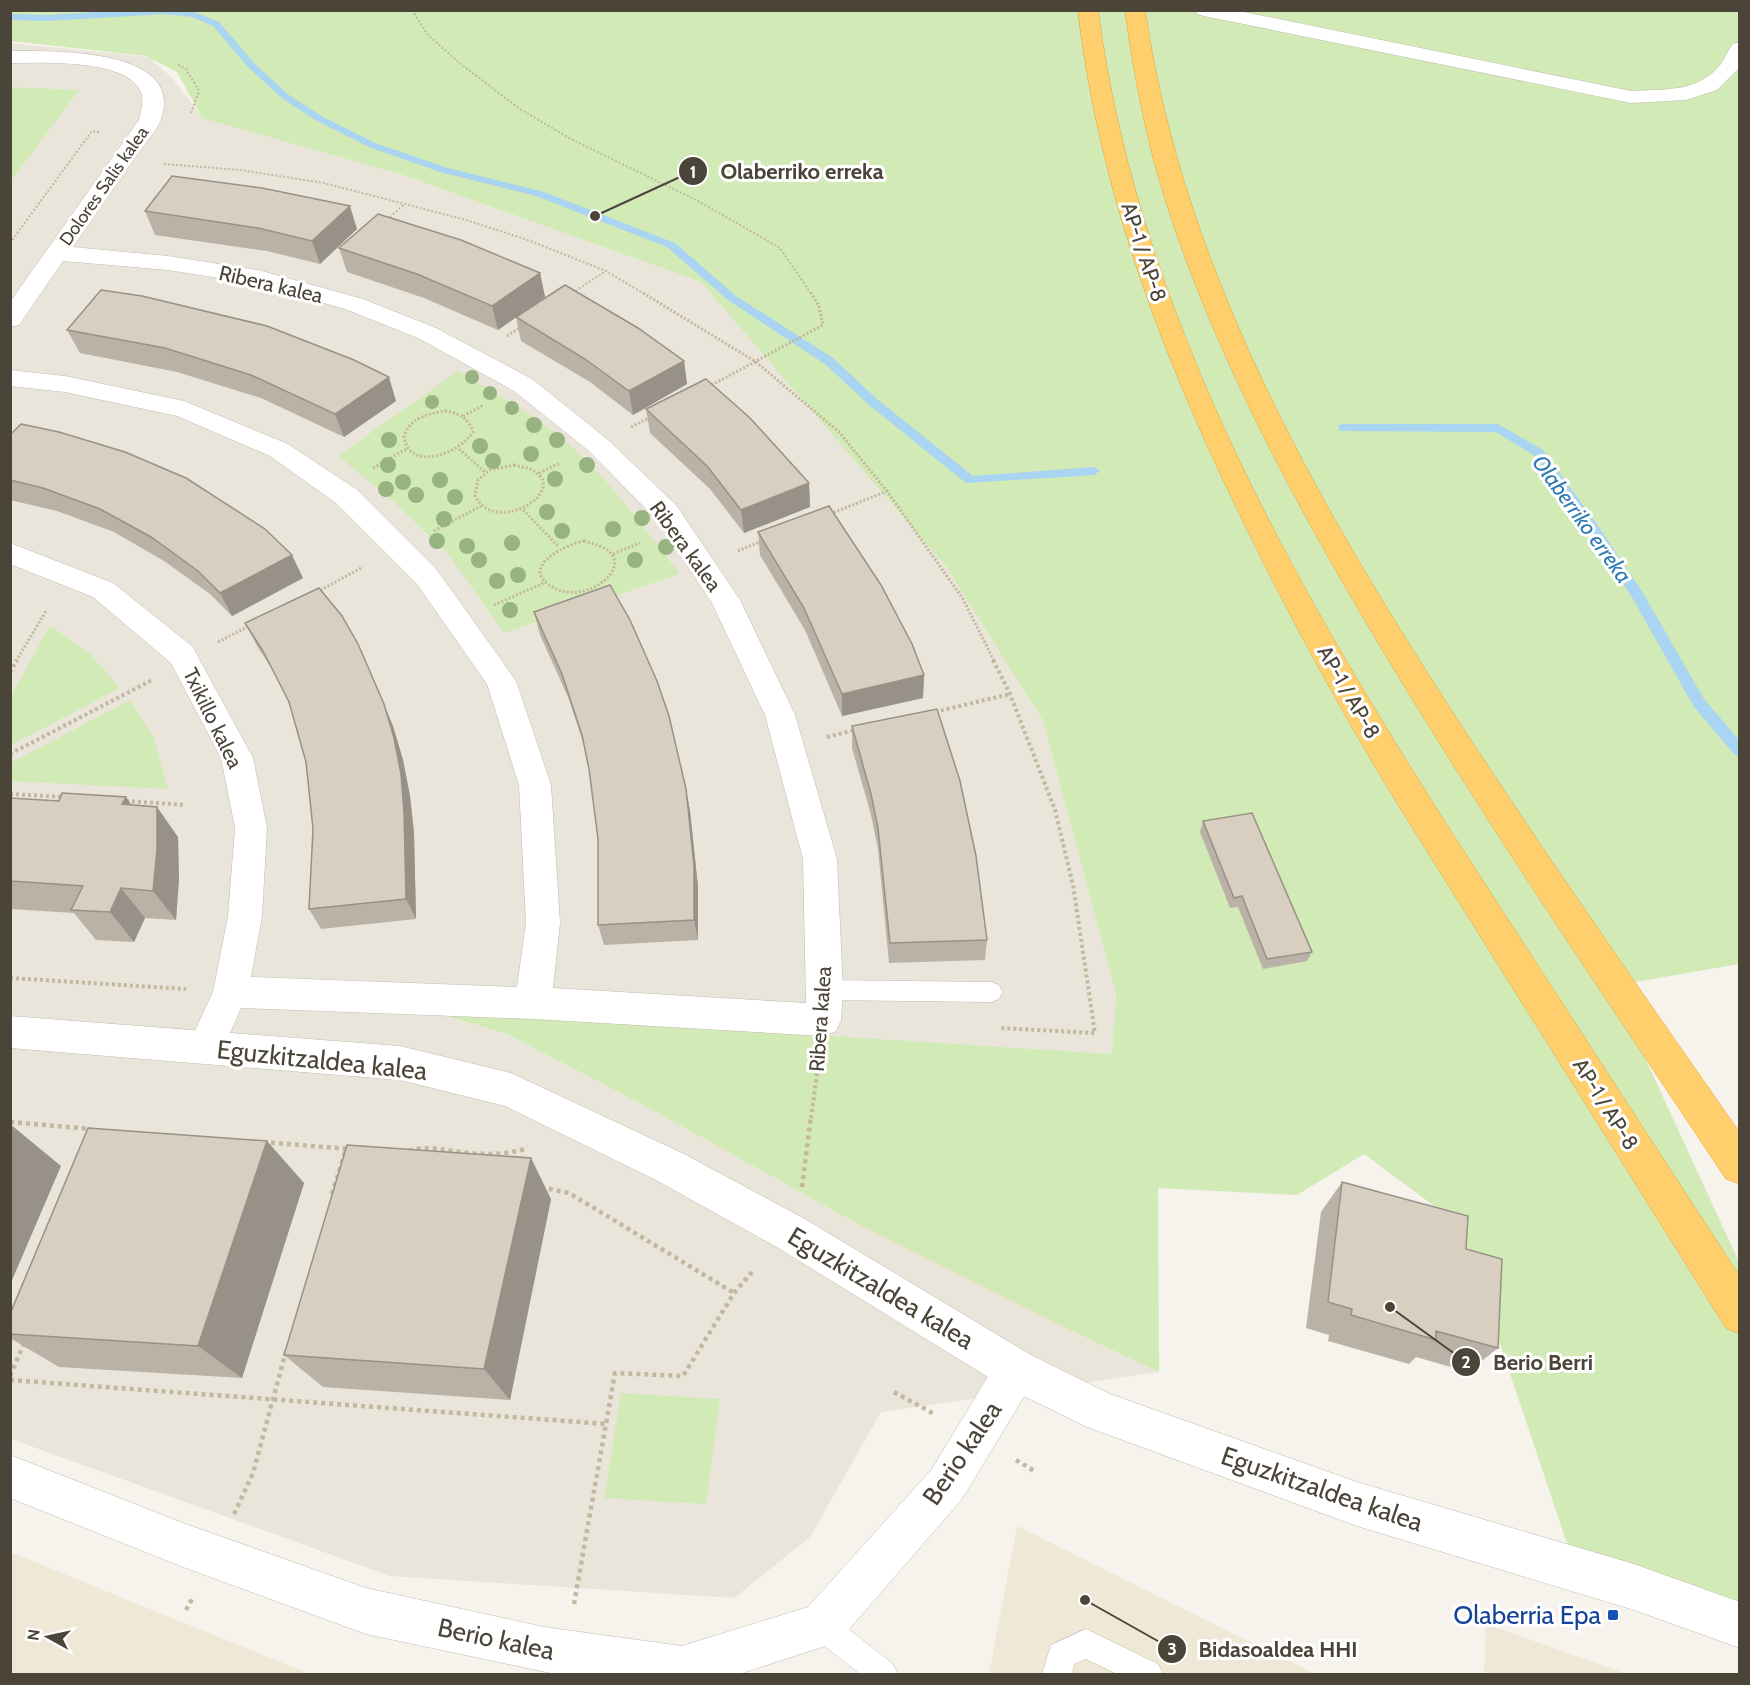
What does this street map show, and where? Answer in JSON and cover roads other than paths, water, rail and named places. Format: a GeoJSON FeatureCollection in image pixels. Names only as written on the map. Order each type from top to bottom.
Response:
{"type":"FeatureCollection","features":[{"type":"Feature","properties":{"kind":"highway","name":"AP-1 / AP-8"},"geometry":{"type":"LineString","coordinates":[[1088,10],[1100,99],[1116,165],[1138,238],[1183,359],[1251,511],[1310,625],[1384,754],[1740,1314]]}},
{"type":"Feature","properties":{"kind":"highway"},"geometry":{"type":"LineString","coordinates":[[1135,10],[1149,98],[1189,235],[1221,315],[1261,403],[1312,502],[1375,614],[1452,739],[1740,1166]]}},
{"type":"Feature","properties":{"kind":"street"},"geometry":{"type":"LineString","coordinates":[[1204,10],[1631,97],[1686,94],[1710,86],[1729,67],[1740,48]]}},
{"type":"Feature","properties":{"kind":"street","name":"Dolores Salis kalea"},"geometry":{"type":"LineString","coordinates":[[10,57],[114,64],[144,78],[153,95],[150,120],[10,320]]}},
{"type":"Feature","properties":{"kind":"street","name":"Ribera kalea"},"geometry":{"type":"LineString","coordinates":[[58,253],[168,263],[258,277],[354,304],[427,333],[523,385],[598,445],[666,512],[702,565],[725,600],[780,715],[820,859],[824,1005]]}},
{"type":"Feature","properties":{"kind":"street"},"geometry":{"type":"LineString","coordinates":[[10,378],[65,384],[184,409],[279,450],[346,496],[427,577],[501,681],[535,785],[543,923],[533,1003]]}},
{"type":"Feature","properties":{"kind":"street","name":"Txikillo kalea"},"geometry":{"type":"LineString","coordinates":[[10,552],[103,590],[182,654],[237,758],[251,828],[245,916],[231,992],[205,1048]]}},
{"type":"Feature","properties":{"kind":"street"},"geometry":{"type":"LineString","coordinates":[[231,992],[533,1003],[824,1005]]}},
{"type":"Feature","properties":{"kind":"street","name":"Eguzkitzaldea kalea"},"geometry":{"type":"LineString","coordinates":[[10,1032],[400,1063],[511,1090],[670,1167],[789,1232],[1016,1370],[1102,1412],[1357,1504],[1635,1587],[1740,1625]]}},
{"type":"Feature","properties":{"kind":"street","name":"Berio kalea"},"geometry":{"type":"LineString","coordinates":[[10,1476],[213,1556],[366,1611],[544,1650],[682,1669],[822,1626],[947,1484],[1016,1370]]}},
{"type":"Feature","properties":{"kind":"lane"},"geometry":{"type":"LineString","coordinates":[[824,1005],[991,992]]}},
{"type":"Feature","properties":{"kind":"lane"},"geometry":{"type":"LineString","coordinates":[[822,1626],[884,1674]]}},
{"type":"Feature","properties":{"kind":"lane"},"geometry":{"type":"LineString","coordinates":[[1057,1674],[1061,1655],[1086,1644],[1148,1674]]}},
{"type":"Feature","properties":{"kind":"waterway","name":"Olaberriko erreka"},"geometry":{"type":"LineString","coordinates":[[10,17],[48,18],[166,11],[194,15],[216,24],[251,65],[286,97],[320,119],[372,145],[444,170],[540,194],[671,245],[732,298],[829,361],[873,402],[970,480],[1094,471]]}},
{"type":"Feature","properties":{"kind":"waterway","name":"Olaberriko erreka"},"geometry":{"type":"LineString","coordinates":[[1343,428],[1498,428],[1539,453],[1592,526],[1638,596],[1699,703],[1740,751]]}},
{"type":"Feature","properties":{"kind":"place","name":"Olaberriko erreka"},"geometry":{"type":"Point","coordinates":[595,216]}},
{"type":"Feature","properties":{"kind":"place","name":"Berio Berri"},"geometry":{"type":"Point","coordinates":[1390,1307]}},
{"type":"Feature","properties":{"kind":"place","name":"Bidasoaldea HHI"},"geometry":{"type":"Point","coordinates":[1085,1600]}},
{"type":"Feature","properties":{"kind":"place","name":"Olaberria Epa"},"geometry":{"type":"Point","coordinates":[1613,1615]}}]}
